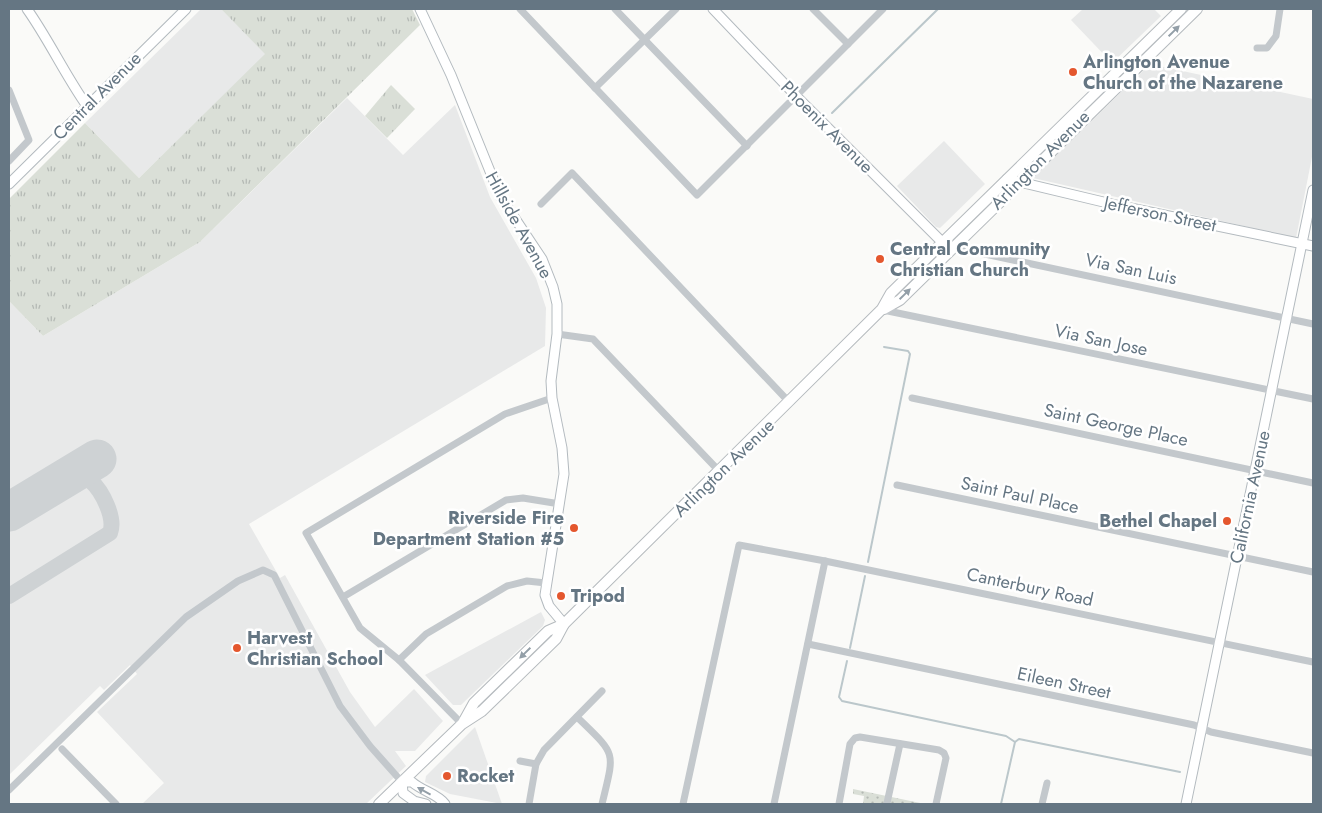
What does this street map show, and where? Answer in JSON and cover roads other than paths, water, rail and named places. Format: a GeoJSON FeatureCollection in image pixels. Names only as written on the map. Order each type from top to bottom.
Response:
{"type":"FeatureCollection","features":[{"type":"Feature","properties":{"kind":"main road","name":"Arlington Avenue"},"geometry":{"type":"LineString","coordinates":[[948,245],[1007,179],[1181,9]]}},
{"type":"Feature","properties":{"kind":"main road","name":"Arlington Avenue"},"geometry":{"type":"LineString","coordinates":[[380,804],[462,724],[474,704],[548,631],[564,624],[790,403],[882,310],[891,293],[948,245],[1017,182],[1196,9]]}},
{"type":"Feature","properties":{"kind":"street"},"geometry":{"type":"LineString","coordinates":[[27,9],[51,44],[87,106]]}},
{"type":"Feature","properties":{"kind":"street","name":"Central Avenue"},"geometry":{"type":"LineString","coordinates":[[9,184],[186,9]]}},
{"type":"Feature","properties":{"kind":"street","name":"Hillside Avenue"},"geometry":{"type":"LineString","coordinates":[[420,9],[451,75],[500,196],[547,269],[556,304],[557,334],[551,381],[552,398],[564,461],[564,474],[546,583],[546,601],[564,624]]}},
{"type":"Feature","properties":{"kind":"street"},"geometry":{"type":"LineString","coordinates":[[520,9],[697,195],[883,9]]}},
{"type":"Feature","properties":{"kind":"street"},"geometry":{"type":"LineString","coordinates":[[615,9],[747,146]]}},
{"type":"Feature","properties":{"kind":"street"},"geometry":{"type":"LineString","coordinates":[[594,88],[676,9]]}},
{"type":"Feature","properties":{"kind":"street","name":"Phoenix Avenue"},"geometry":{"type":"LineString","coordinates":[[713,9],[797,97],[948,245]]}},
{"type":"Feature","properties":{"kind":"street"},"geometry":{"type":"LineString","coordinates":[[813,9],[848,44]]}},
{"type":"Feature","properties":{"kind":"street"},"geometry":{"type":"LineString","coordinates":[[1257,48],[1267,48],[1276,36],[1280,9]]}},
{"type":"Feature","properties":{"kind":"street"},"geometry":{"type":"LineString","coordinates":[[9,90],[30,140],[9,161]]}},
{"type":"Feature","properties":{"kind":"street"},"geometry":{"type":"LineString","coordinates":[[1032,168],[1028,180],[1032,185]]}},
{"type":"Feature","properties":{"kind":"street"},"geometry":{"type":"LineString","coordinates":[[541,204],[572,172],[790,403]]}},
{"type":"Feature","properties":{"kind":"street","name":"Jefferson Street"},"geometry":{"type":"LineString","coordinates":[[1007,179],[1116,205],[1313,246]]}},
{"type":"Feature","properties":{"kind":"street","name":"California Avenue"},"geometry":{"type":"LineString","coordinates":[[1186,804],[1273,391],[1313,190]]}},
{"type":"Feature","properties":{"kind":"street","name":"Via San Luis"},"geometry":{"type":"LineString","coordinates":[[948,245],[1313,324]]}},
{"type":"Feature","properties":{"kind":"street","name":"Via San Jose"},"geometry":{"type":"LineString","coordinates":[[882,310],[1313,399]]}},
{"type":"Feature","properties":{"kind":"street"},"geometry":{"type":"LineString","coordinates":[[557,334],[593,339],[720,472]]}},
{"type":"Feature","properties":{"kind":"street"},"geometry":{"type":"LineString","coordinates":[[462,724],[399,660],[360,628],[306,533],[504,414],[552,398]]}},
{"type":"Feature","properties":{"kind":"street","name":"Saint George Place"},"geometry":{"type":"LineString","coordinates":[[912,398],[1313,483]]}},
{"type":"Feature","properties":{"kind":"street","name":"Saint Paul Place"},"geometry":{"type":"LineString","coordinates":[[897,484],[1313,572]]}},
{"type":"Feature","properties":{"kind":"street"},"geometry":{"type":"LineString","coordinates":[[343,597],[506,500],[523,498],[560,504]]}},
{"type":"Feature","properties":{"kind":"street","name":"Canterbury Road"},"geometry":{"type":"LineString","coordinates":[[683,804],[739,545],[1313,662]]}},
{"type":"Feature","properties":{"kind":"street"},"geometry":{"type":"LineString","coordinates":[[774,804],[825,561]]}},
{"type":"Feature","properties":{"kind":"street"},"geometry":{"type":"LineString","coordinates":[[9,790],[186,616],[238,581],[263,570],[274,575],[340,706],[365,740],[402,782],[403,794],[414,801],[426,804]]}},
{"type":"Feature","properties":{"kind":"street"},"geometry":{"type":"LineString","coordinates":[[399,660],[426,634],[507,586],[527,581],[546,583]]}},
{"type":"Feature","properties":{"kind":"street","name":"Eileen Street"},"geometry":{"type":"LineString","coordinates":[[808,644],[1313,753]]}},
{"type":"Feature","properties":{"kind":"street"},"geometry":{"type":"LineString","coordinates":[[529,804],[536,764],[544,750],[602,691]]}},
{"type":"Feature","properties":{"kind":"street"},"geometry":{"type":"LineString","coordinates":[[577,717],[611,753],[612,764],[602,804]]}},
{"type":"Feature","properties":{"kind":"street"},"geometry":{"type":"LineString","coordinates":[[839,804],[850,744],[855,738],[939,750],[944,753],[946,758],[936,804]]}},
{"type":"Feature","properties":{"kind":"street"},"geometry":{"type":"LineString","coordinates":[[887,804],[900,744]]}},
{"type":"Feature","properties":{"kind":"street"},"geometry":{"type":"LineString","coordinates":[[62,749],[116,804]]}},
{"type":"Feature","properties":{"kind":"street"},"geometry":{"type":"LineString","coordinates":[[520,761],[536,764]]}},
{"type":"Feature","properties":{"kind":"street"},"geometry":{"type":"LineString","coordinates":[[402,782],[412,782],[420,790],[442,800],[446,804]]}},
{"type":"Feature","properties":{"kind":"street"},"geometry":{"type":"LineString","coordinates":[[1042,804],[1047,783]]}},
{"type":"Feature","properties":{"kind":"waterway"},"geometry":{"type":"LineString","coordinates":[[832,113],[938,9]]}},
{"type":"Feature","properties":{"kind":"waterway"},"geometry":{"type":"LineString","coordinates":[[868,562],[910,354],[908,351],[884,347]]}},
{"type":"Feature","properties":{"kind":"waterway"},"geometry":{"type":"LineString","coordinates":[[850,648],[865,576]]}},
{"type":"Feature","properties":{"kind":"waterway"},"geometry":{"type":"LineString","coordinates":[[847,661],[839,697],[842,701],[1006,736],[1015,742]]}},
{"type":"Feature","properties":{"kind":"waterway"},"geometry":{"type":"LineString","coordinates":[[1001,804],[1015,742],[1019,739],[1180,772]]}},
{"type":"Feature","properties":{"kind":"place","name":"Arlington Avenue Church of the Nazarene"},"geometry":{"type":"Point","coordinates":[1073,72]}},
{"type":"Feature","properties":{"kind":"place","name":"Central Community Christian Church"},"geometry":{"type":"Point","coordinates":[880,259]}},
{"type":"Feature","properties":{"kind":"place","name":"Bethel Chapel"},"geometry":{"type":"Point","coordinates":[1227,521]}},
{"type":"Feature","properties":{"kind":"place","name":"Riverside Fire Department Station #5"},"geometry":{"type":"Point","coordinates":[574,528]}},
{"type":"Feature","properties":{"kind":"place","name":"Tripod"},"geometry":{"type":"Point","coordinates":[561,596]}},
{"type":"Feature","properties":{"kind":"place","name":"Harvest Christian School"},"geometry":{"type":"Point","coordinates":[237,648]}},
{"type":"Feature","properties":{"kind":"place","name":"Rocket"},"geometry":{"type":"Point","coordinates":[447,776]}}]}
